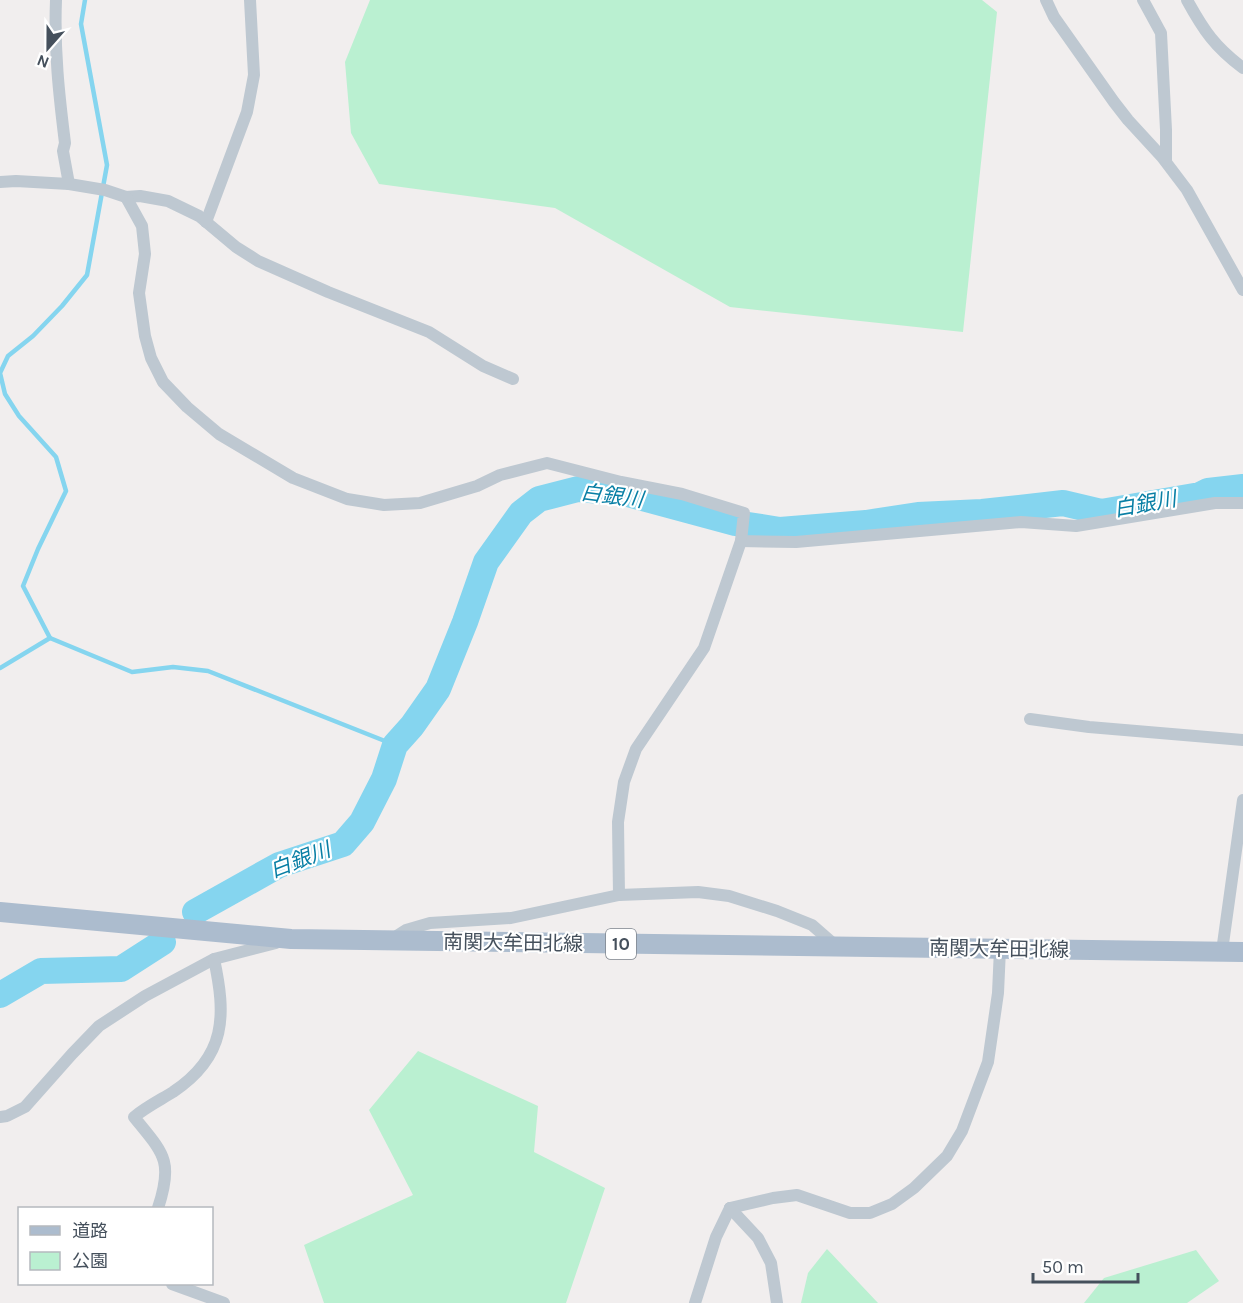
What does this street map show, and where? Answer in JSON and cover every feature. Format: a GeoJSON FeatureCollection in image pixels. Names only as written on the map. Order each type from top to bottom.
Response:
{"type":"FeatureCollection","features":[{"type":"Feature","properties":{"kind":"main road","name":"南関大牟田北線"},"geometry":{"type":"LineString","coordinates":[[0,912],[291,939],[1243,952]]}},
{"type":"Feature","properties":{"kind":"street"},"geometry":{"type":"LineString","coordinates":[[56,0],[54,40],[57,84],[65,144],[63,151],[69,184]]}},
{"type":"Feature","properties":{"kind":"street"},"geometry":{"type":"LineString","coordinates":[[206,222],[249,103],[254,75],[250,0]]}},
{"type":"Feature","properties":{"kind":"street"},"geometry":{"type":"LineString","coordinates":[[1046,0],[1054,17],[1114,102],[1166,161],[1187,190],[1243,290]]}},
{"type":"Feature","properties":{"kind":"street"},"geometry":{"type":"LineString","coordinates":[[1143,0],[1161,33],[1166,161]]}},
{"type":"Feature","properties":{"kind":"street"},"geometry":{"type":"LineString","coordinates":[[1187,0],[1204,31],[1228,57],[1243,68]]}},
{"type":"Feature","properties":{"kind":"street"},"geometry":{"type":"LineString","coordinates":[[0,182],[69,184],[105,190],[126,197],[140,196],[168,201],[199,216],[236,247],[258,261],[429,332],[483,366],[513,379]]}},
{"type":"Feature","properties":{"kind":"street"},"geometry":{"type":"LineString","coordinates":[[126,197],[142,226],[145,254],[139,293],[145,336],[151,358],[163,382],[187,407],[219,434],[293,478],[347,499],[384,505],[420,503],[477,486],[500,475],[547,463],[621,482],[682,494],[744,513],[742,536],[704,648],[636,749],[624,782],[618,822],[619,895]]}},
{"type":"Feature","properties":{"kind":"street"},"geometry":{"type":"LineString","coordinates":[[742,536],[796,542],[1021,522],[1076,526],[1215,503],[1243,503]]}},
{"type":"Feature","properties":{"kind":"street"},"geometry":{"type":"LineString","coordinates":[[1030,719],[1089,727],[1243,740]]}},
{"type":"Feature","properties":{"kind":"street"},"geometry":{"type":"LineString","coordinates":[[1222,951],[1243,800]]}},
{"type":"Feature","properties":{"kind":"street"},"geometry":{"type":"LineString","coordinates":[[388,941],[406,930],[430,923],[511,918],[619,895],[698,892],[729,896],[812,925],[837,947]]}},
{"type":"Feature","properties":{"kind":"street"},"geometry":{"type":"LineString","coordinates":[[0,1117],[8,1116],[25,1107],[99,1026],[145,996],[214,959],[291,939]]}},
{"type":"Feature","properties":{"kind":"street"},"geometry":{"type":"LineString","coordinates":[[730,1208],[797,1195],[850,1213],[870,1213],[892,1204],[914,1188],[947,1156],[962,1131],[988,1062],[998,993],[1000,949]]}},
{"type":"Feature","properties":{"kind":"street"},"geometry":{"type":"LineString","coordinates":[[159,1207],[166,1186],[166,1164],[158,1147],[134,1116],[149,1104],[174,1091],[198,1071],[211,1055],[220,1031],[221,994],[214,959]]}},
{"type":"Feature","properties":{"kind":"street"},"geometry":{"type":"LineString","coordinates":[[695,1303],[716,1237],[730,1208]]}},
{"type":"Feature","properties":{"kind":"street"},"geometry":{"type":"LineString","coordinates":[[730,1208],[758,1238],[771,1263],[777,1303]]}},
{"type":"Feature","properties":{"kind":"street"},"geometry":{"type":"LineString","coordinates":[[174,1285],[224,1303]]}},
{"type":"Feature","properties":{"kind":"green space"},"geometry":{"type":"Polygon","coordinates":[[[370,0],[982,0],[997,12],[963,332],[730,307],[555,208],[379,184],[351,133],[345,62],[370,0]]]}},
{"type":"Feature","properties":{"kind":"green space"},"geometry":{"type":"Polygon","coordinates":[[[418,1051],[538,1106],[534,1152],[605,1188],[566,1303],[324,1303],[304,1245],[413,1195],[369,1110],[418,1051]]]}},
{"type":"Feature","properties":{"kind":"green space"},"geometry":{"type":"Polygon","coordinates":[[[827,1249],[878,1303],[801,1303],[808,1273],[827,1249]]]}},
{"type":"Feature","properties":{"kind":"green space"},"geometry":{"type":"Polygon","coordinates":[[[1196,1250],[1219,1281],[1187,1303],[1084,1303],[1104,1278],[1196,1250]]]}},
{"type":"Feature","properties":{"kind":"waterway"},"geometry":{"type":"LineString","coordinates":[[85,0],[81,24],[107,165],[87,275],[62,306],[33,336],[8,356],[0,373],[5,394],[19,416],[56,457],[66,491],[23,586],[50,638],[132,672],[173,667],[208,671],[395,745]]}},
{"type":"Feature","properties":{"kind":"waterway","name":"白銀川"},"geometry":{"type":"LineString","coordinates":[[195,912],[279,865],[343,844],[362,822],[384,779],[395,745],[412,726],[438,689],[486,562],[521,513],[539,499],[578,489],[624,493],[735,523],[780,530],[866,523],[918,515],[982,512],[1063,503],[1101,512],[1200,495],[1208,491],[1243,487]]}},
{"type":"Feature","properties":{"kind":"waterway"},"geometry":{"type":"LineString","coordinates":[[0,668],[50,638]]}},
{"type":"Feature","properties":{"kind":"waterway","name":"白銀川"},"geometry":{"type":"LineString","coordinates":[[0,995],[41,971],[121,969],[163,942]]}}]}
